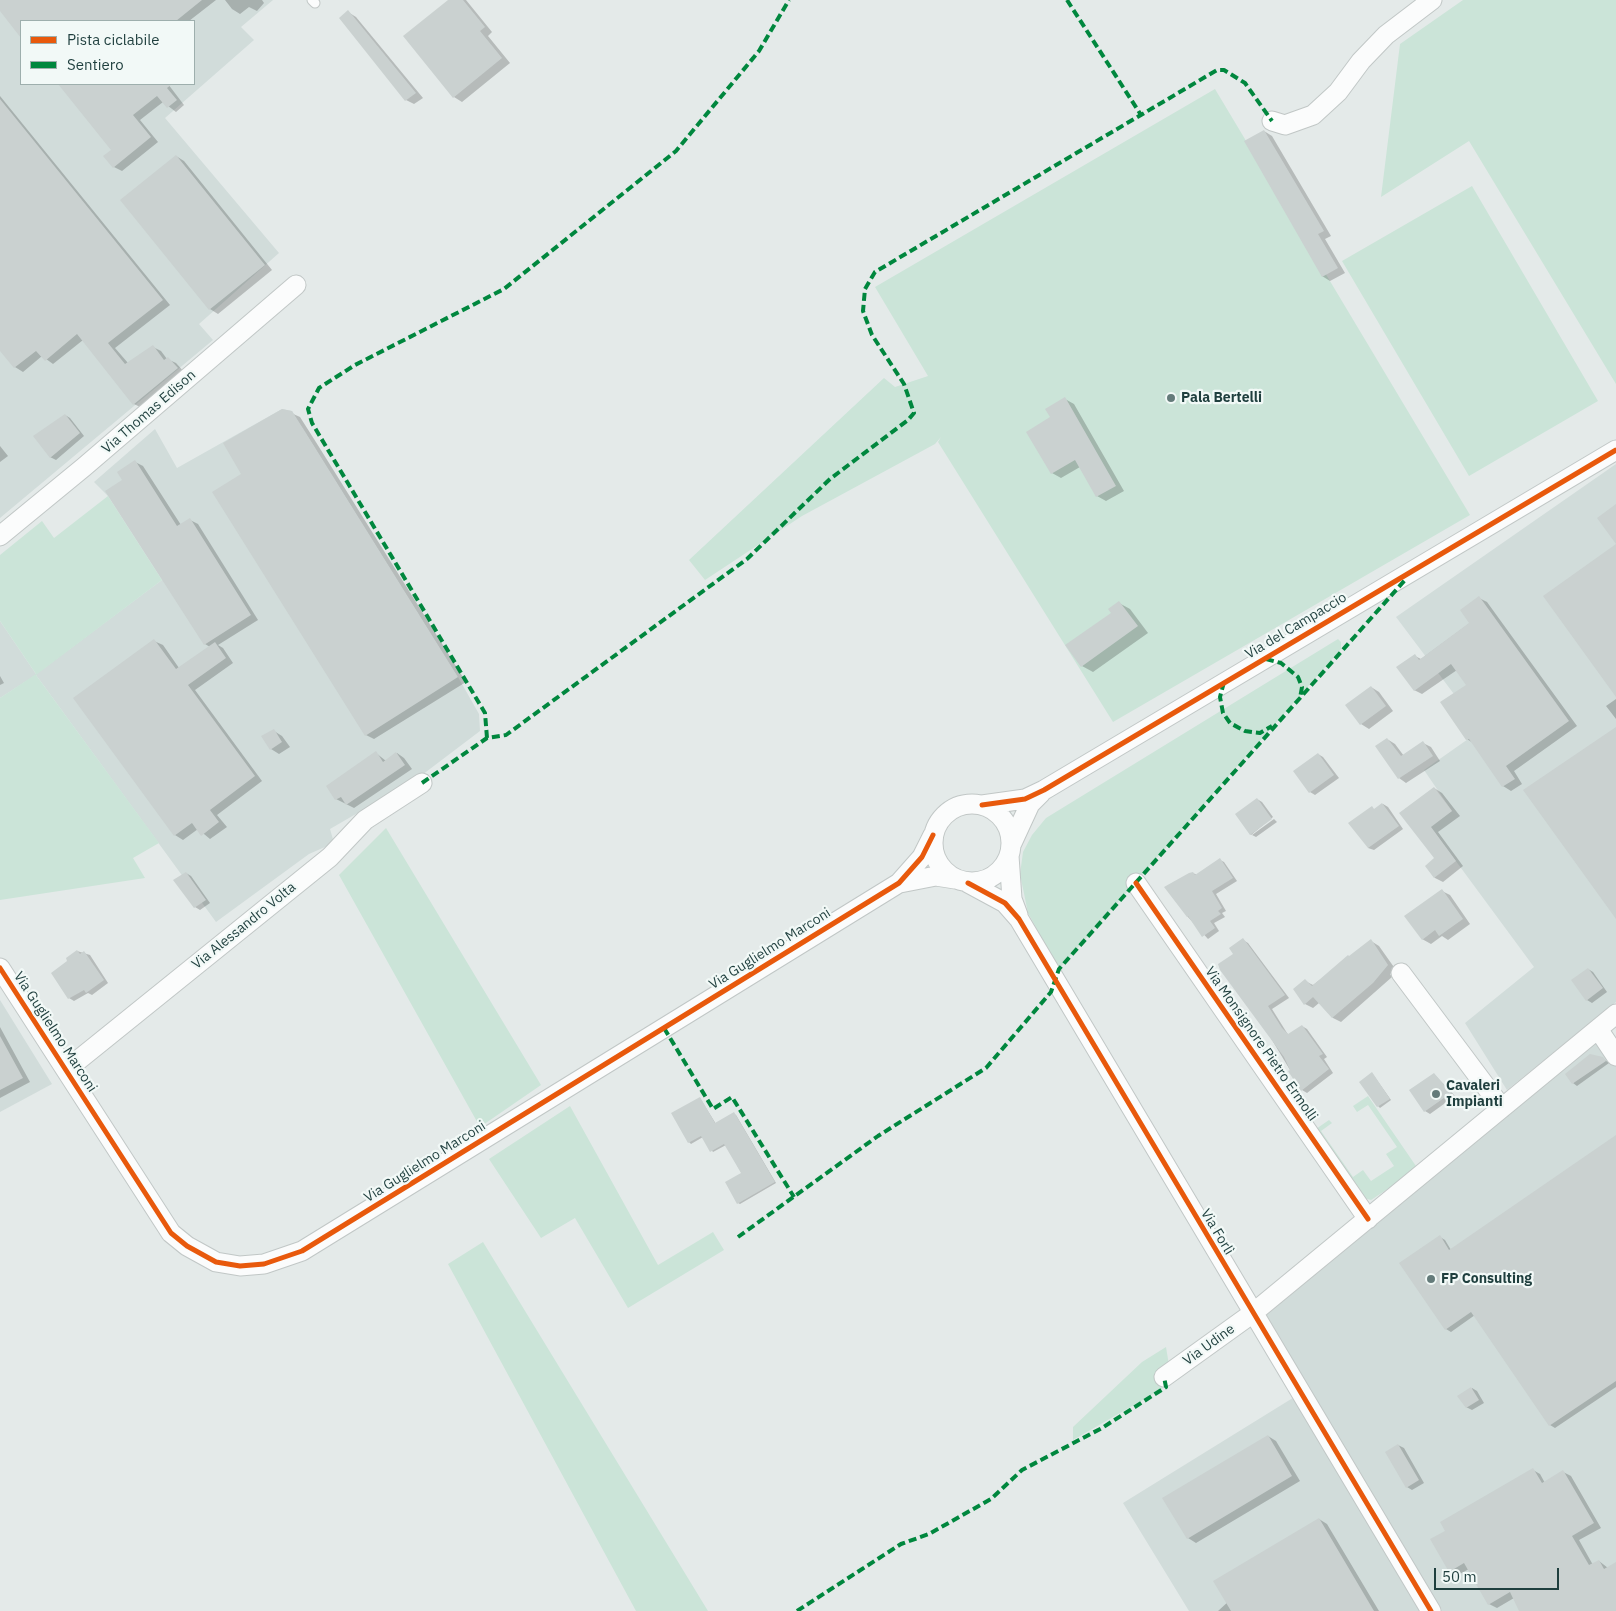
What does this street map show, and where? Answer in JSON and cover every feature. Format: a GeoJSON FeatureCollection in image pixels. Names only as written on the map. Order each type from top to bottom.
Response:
{"type":"FeatureCollection","features":[{"type":"Feature","properties":{"kind":"street"},"geometry":{"type":"LineString","coordinates":[[1272,121],[1285,125],[1313,115],[1338,92],[1361,61],[1386,35],[1432,0]]}},
{"type":"Feature","properties":{"kind":"street","name":"Via Thomas Edison"},"geometry":{"type":"LineString","coordinates":[[0,536],[84,467],[296,285]]}},
{"type":"Feature","properties":{"kind":"street","name":"Via del Campaccio"},"geometry":{"type":"LineString","coordinates":[[982,805],[1025,799],[1044,790],[1616,450]]}},
{"type":"Feature","properties":{"kind":"street","name":"Via Alessandro Volta"},"geometry":{"type":"LineString","coordinates":[[66,1070],[330,857],[365,820],[422,783]]}},
{"type":"Feature","properties":{"kind":"street","name":"Via del Campaccio"},"geometry":{"type":"LineString","coordinates":[[1010,849],[1030,804],[1044,790]]}},
{"type":"Feature","properties":{"kind":"street"},"geometry":{"type":"LineString","coordinates":[[969,804],[982,805],[994,810],[1003,819],[1009,830],[1010,849],[1003,868],[993,876],[981,882],[961,881],[944,871],[936,860],[933,848],[933,835],[938,823],[951,810],[969,804]]}},
{"type":"Feature","properties":{"kind":"street","name":"Via Guglielmo Marconi"},"geometry":{"type":"LineString","coordinates":[[0,968],[171,1233],[187,1246],[216,1262],[240,1266],[264,1264],[302,1251],[899,884],[922,857],[933,835]]}},
{"type":"Feature","properties":{"kind":"street","name":"Via Forlì"},"geometry":{"type":"LineString","coordinates":[[1010,849],[1012,899],[1019,919]]}},
{"type":"Feature","properties":{"kind":"street","name":"Via Guglielmo Marconi"},"geometry":{"type":"LineString","coordinates":[[899,884],[936,876],[961,881]]}},
{"type":"Feature","properties":{"kind":"street","name":"Via Forlì"},"geometry":{"type":"LineString","coordinates":[[961,881],[1005,903],[1019,919],[1431,1611]]}},
{"type":"Feature","properties":{"kind":"street","name":"Via Monsignore Pietro Ermolli"},"geometry":{"type":"LineString","coordinates":[[1136,883],[1368,1219]]}},
{"type":"Feature","properties":{"kind":"street"},"geometry":{"type":"LineString","coordinates":[[1401,973],[1502,1108]]}},
{"type":"Feature","properties":{"kind":"street","name":"Via Udine"},"geometry":{"type":"LineString","coordinates":[[1164,1377],[1253,1313],[1616,1014]]}},
{"type":"Feature","properties":{"kind":"street"},"geometry":{"type":"LineString","coordinates":[[1598,1029],[1616,1056]]}},
{"type":"Feature","properties":{"kind":"shaded area"},"geometry":{"type":"Polygon","coordinates":[[[0,0],[273,0],[241,27],[254,40],[165,118],[279,253],[199,324],[213,340],[0,518],[0,0]]]}},
{"type":"Feature","properties":{"kind":"shaded area"},"geometry":{"type":"Polygon","coordinates":[[[282,409],[292,411],[458,677],[479,714],[480,731],[418,778],[330,829],[334,843],[309,854],[216,922],[36,675],[0,698],[0,621],[36,674],[162,580],[108,496],[94,482],[155,429],[177,468],[282,409]]]}},
{"type":"Feature","properties":{"kind":"shaded area"},"geometry":{"type":"Polygon","coordinates":[[[1616,464],[1616,1002],[1507,1090],[1465,1023],[1534,967],[1430,826],[1452,811],[1424,770],[1481,730],[1396,617],[1616,464]]]}},
{"type":"Feature","properties":{"kind":"shaded area"},"geometry":{"type":"Polygon","coordinates":[[[0,1000],[52,1084],[0,1112],[0,1000]]]}},
{"type":"Feature","properties":{"kind":"shaded area"},"geometry":{"type":"Polygon","coordinates":[[[1598,1038],[1616,1064],[1616,1611],[1189,1611],[1123,1503],[1296,1396],[1252,1321],[1598,1038]]]}},
{"type":"Feature","properties":{"kind":"green space"},"geometry":{"type":"Polygon","coordinates":[[[1463,0],[1616,0],[1616,384],[1469,141],[1381,197],[1400,44],[1463,0]]]}},
{"type":"Feature","properties":{"kind":"green space","name":"Pala Bertelli"},"geometry":{"type":"Polygon","coordinates":[[[1215,89],[1470,515],[1113,722],[938,442],[941,437],[935,444],[802,516],[705,580],[689,560],[884,378],[895,387],[928,376],[875,287],[1215,89]]]}},
{"type":"Feature","properties":{"kind":"green space"},"geometry":{"type":"Polygon","coordinates":[[[1472,186],[1598,401],[1469,476],[1342,261],[1472,186]]]}},
{"type":"Feature","properties":{"kind":"green space"},"geometry":{"type":"Polygon","coordinates":[[[108,496],[162,580],[36,675],[159,843],[133,858],[145,878],[0,900],[0,698],[36,674],[0,621],[0,555],[42,521],[54,538],[108,496]]]}},
{"type":"Feature","properties":{"kind":"green space"},"geometry":{"type":"Polygon","coordinates":[[[1338,639],[1341,642],[1341,649],[1059,969],[1028,913],[1020,874],[1023,852],[1032,835],[1046,818],[1338,639]]]}},
{"type":"Feature","properties":{"kind":"green space"},"geometry":{"type":"Polygon","coordinates":[[[386,828],[541,1085],[480,1127],[339,875],[386,828]]]}},
{"type":"Feature","properties":{"kind":"green space"},"geometry":{"type":"Polygon","coordinates":[[[1368,1096],[1418,1169],[1371,1200],[1363,1198],[1316,1129],[1329,1120],[1332,1123],[1321,1131],[1353,1177],[1363,1170],[1371,1181],[1394,1166],[1386,1154],[1397,1147],[1368,1105],[1357,1112],[1353,1106],[1368,1096]]]}},
{"type":"Feature","properties":{"kind":"green space"},"geometry":{"type":"Polygon","coordinates":[[[570,1106],[658,1265],[713,1232],[724,1250],[628,1308],[575,1218],[541,1238],[489,1159],[570,1106]]]}},
{"type":"Feature","properties":{"kind":"green space"},"geometry":{"type":"Polygon","coordinates":[[[483,1242],[708,1611],[636,1611],[448,1264],[483,1242]]]}},
{"type":"Feature","properties":{"kind":"green space"},"geometry":{"type":"Polygon","coordinates":[[[1166,1347],[1172,1383],[1073,1440],[1073,1427],[1142,1362],[1166,1347]]]}},
{"type":"Feature","properties":{"kind":"building"},"geometry":{"type":"Polygon","coordinates":[[[0,0],[202,0],[177,20],[20,20],[20,37],[0,11],[0,0]]]}},
{"type":"Feature","properties":{"kind":"building"},"geometry":{"type":"Polygon","coordinates":[[[448,0],[463,0],[485,27],[480,31],[502,58],[453,98],[403,36],[448,0]]]}},
{"type":"Feature","properties":{"kind":"building"},"geometry":{"type":"Polygon","coordinates":[[[348,10],[416,93],[405,101],[339,18],[348,10]]]}},
{"type":"Feature","properties":{"kind":"building"},"geometry":{"type":"Polygon","coordinates":[[[59,85],[171,85],[167,88],[177,100],[167,108],[157,96],[133,115],[151,137],[113,168],[103,156],[111,150],[59,85]]]}},
{"type":"Feature","properties":{"kind":"building"},"geometry":{"type":"Polygon","coordinates":[[[0,99],[163,300],[108,343],[125,364],[153,345],[164,360],[168,357],[178,368],[133,405],[77,334],[45,361],[36,351],[14,368],[0,351],[0,99]]]}},
{"type":"Feature","properties":{"kind":"building"},"geometry":{"type":"Polygon","coordinates":[[[1264,130],[1324,231],[1318,234],[1338,268],[1322,277],[1244,141],[1264,130]]]}},
{"type":"Feature","properties":{"kind":"building"},"geometry":{"type":"Polygon","coordinates":[[[176,155],[265,265],[209,310],[120,200],[176,155]]]}},
{"type":"Feature","properties":{"kind":"building"},"geometry":{"type":"Polygon","coordinates":[[[1065,397],[1116,486],[1096,497],[1075,460],[1051,474],[1026,432],[1050,417],[1045,409],[1065,397]]]}},
{"type":"Feature","properties":{"kind":"building"},"geometry":{"type":"Polygon","coordinates":[[[282,409],[292,411],[458,677],[365,736],[212,492],[241,474],[223,443],[282,409]]]}},
{"type":"Feature","properties":{"kind":"building"},"geometry":{"type":"Polygon","coordinates":[[[65,414],[80,433],[50,458],[33,436],[65,414]]]}},
{"type":"Feature","properties":{"kind":"building"},"geometry":{"type":"Polygon","coordinates":[[[135,460],[177,526],[190,518],[251,615],[204,645],[105,491],[122,480],[117,472],[135,460]]]}},
{"type":"Feature","properties":{"kind":"building"},"geometry":{"type":"Polygon","coordinates":[[[1616,504],[1616,544],[1597,518],[1616,504]]]}},
{"type":"Feature","properties":{"kind":"building"},"geometry":{"type":"Polygon","coordinates":[[[1616,544],[1616,697],[1543,596],[1616,544]]]}},
{"type":"Feature","properties":{"kind":"building"},"geometry":{"type":"Polygon","coordinates":[[[1479,596],[1569,721],[1506,766],[1515,779],[1502,787],[1469,739],[1466,740],[1440,702],[1466,685],[1451,664],[1414,691],[1396,667],[1415,654],[1419,660],[1469,623],[1460,610],[1479,596]]]}},
{"type":"Feature","properties":{"kind":"building"},"geometry":{"type":"Polygon","coordinates":[[[1119,601],[1138,626],[1081,667],[1065,645],[1111,613],[1108,609],[1119,601]]]}},
{"type":"Feature","properties":{"kind":"building"},"geometry":{"type":"Polygon","coordinates":[[[154,639],[176,669],[215,642],[226,658],[188,685],[255,776],[210,810],[219,822],[201,836],[192,823],[174,836],[73,698],[154,639]]]}},
{"type":"Feature","properties":{"kind":"building"},"geometry":{"type":"Polygon","coordinates":[[[1371,686],[1386,706],[1360,725],[1345,705],[1371,686]]]}},
{"type":"Feature","properties":{"kind":"building"},"geometry":{"type":"Polygon","coordinates":[[[1616,727],[1616,919],[1523,790],[1616,727]]]}},
{"type":"Feature","properties":{"kind":"building"},"geometry":{"type":"Polygon","coordinates":[[[274,729],[282,742],[270,750],[261,736],[274,729]]]}},
{"type":"Feature","properties":{"kind":"building"},"geometry":{"type":"Polygon","coordinates":[[[1387,738],[1401,756],[1423,741],[1433,756],[1398,779],[1375,746],[1387,738]]]}},
{"type":"Feature","properties":{"kind":"building"},"geometry":{"type":"Polygon","coordinates":[[[376,751],[383,762],[396,752],[405,765],[346,805],[341,797],[335,800],[326,786],[376,751]]]}},
{"type":"Feature","properties":{"kind":"building"},"geometry":{"type":"Polygon","coordinates":[[[1318,753],[1334,775],[1309,793],[1293,771],[1318,753]]]}},
{"type":"Feature","properties":{"kind":"building"},"geometry":{"type":"Polygon","coordinates":[[[1434,787],[1452,811],[1431,827],[1456,861],[1434,878],[1425,866],[1434,858],[1399,813],[1434,787]]]}},
{"type":"Feature","properties":{"kind":"building"},"geometry":{"type":"Polygon","coordinates":[[[1257,798],[1272,819],[1250,835],[1235,814],[1257,798]]]}},
{"type":"Feature","properties":{"kind":"building"},"geometry":{"type":"Polygon","coordinates":[[[1382,803],[1399,826],[1368,848],[1348,823],[1372,806],[1374,809],[1382,803]]]}},
{"type":"Feature","properties":{"kind":"building"},"geometry":{"type":"Polygon","coordinates":[[[1220,858],[1233,878],[1212,891],[1222,908],[1218,911],[1221,914],[1210,921],[1215,928],[1202,937],[1188,916],[1164,887],[1189,873],[1193,872],[1195,875],[1220,858]]]}},
{"type":"Feature","properties":{"kind":"building"},"geometry":{"type":"Polygon","coordinates":[[[186,872],[206,900],[194,908],[173,880],[186,872]]]}},
{"type":"Feature","properties":{"kind":"building"},"geometry":{"type":"Polygon","coordinates":[[[1442,889],[1463,919],[1439,936],[1435,930],[1422,940],[1404,916],[1442,889]]]}},
{"type":"Feature","properties":{"kind":"building"},"geometry":{"type":"Polygon","coordinates":[[[1243,938],[1285,995],[1268,1006],[1282,1028],[1288,1034],[1302,1025],[1323,1054],[1319,1056],[1329,1069],[1301,1091],[1288,1071],[1290,1070],[1284,1057],[1220,970],[1218,964],[1233,954],[1229,948],[1243,938]]]}},
{"type":"Feature","properties":{"kind":"building"},"geometry":{"type":"Polygon","coordinates":[[[1371,939],[1388,965],[1373,983],[1332,1018],[1313,997],[1304,1005],[1293,989],[1305,979],[1312,986],[1348,955],[1371,939]]]}},
{"type":"Feature","properties":{"kind":"building"},"geometry":{"type":"Polygon","coordinates":[[[77,950],[80,954],[84,951],[104,980],[86,993],[84,990],[68,999],[51,973],[67,961],[66,958],[77,950]]]}},
{"type":"Feature","properties":{"kind":"building"},"geometry":{"type":"Polygon","coordinates":[[[1588,968],[1603,988],[1586,1001],[1571,980],[1588,968]]]}},
{"type":"Feature","properties":{"kind":"building"},"geometry":{"type":"Polygon","coordinates":[[[0,1036],[23,1078],[0,1090],[0,1036]]]}},
{"type":"Feature","properties":{"kind":"building"},"geometry":{"type":"Polygon","coordinates":[[[1590,1054],[1603,1057],[1606,1061],[1572,1084],[1565,1074],[1590,1054]]]}},
{"type":"Feature","properties":{"kind":"building"},"geometry":{"type":"Polygon","coordinates":[[[1372,1072],[1390,1099],[1377,1107],[1359,1082],[1372,1072]]]}},
{"type":"Feature","properties":{"kind":"building"},"geometry":{"type":"Polygon","coordinates":[[[1434,1073],[1451,1093],[1424,1112],[1409,1090],[1434,1073]]]}},
{"type":"Feature","properties":{"kind":"building"},"geometry":{"type":"Polygon","coordinates":[[[700,1097],[715,1123],[734,1112],[775,1182],[737,1204],[725,1182],[741,1173],[724,1144],[710,1152],[701,1136],[688,1143],[671,1113],[700,1097]]]}},
{"type":"Feature","properties":{"kind":"building"},"geometry":{"type":"Polygon","coordinates":[[[1616,1135],[1616,1381],[1549,1426],[1471,1312],[1445,1330],[1399,1263],[1440,1235],[1449,1250],[1616,1135]]]}},
{"type":"Feature","properties":{"kind":"building"},"geometry":{"type":"Polygon","coordinates":[[[1471,1387],[1479,1400],[1466,1408],[1457,1396],[1471,1387]]]}},
{"type":"Feature","properties":{"kind":"building"},"geometry":{"type":"Polygon","coordinates":[[[1268,1435],[1292,1476],[1187,1539],[1162,1498],[1268,1435]]]}},
{"type":"Feature","properties":{"kind":"building"},"geometry":{"type":"Polygon","coordinates":[[[1398,1444],[1419,1480],[1406,1488],[1385,1452],[1398,1444]]]}},
{"type":"Feature","properties":{"kind":"building"},"geometry":{"type":"Polygon","coordinates":[[[1533,1468],[1542,1483],[1563,1470],[1594,1523],[1572,1536],[1589,1565],[1599,1560],[1604,1569],[1616,1562],[1616,1611],[1519,1611],[1510,1592],[1488,1605],[1464,1563],[1449,1572],[1430,1539],[1445,1531],[1440,1522],[1533,1468]]]}},
{"type":"Feature","properties":{"kind":"building"},"geometry":{"type":"Polygon","coordinates":[[[1319,1518],[1374,1611],[1231,1611],[1213,1581],[1319,1518]]]}},
{"type":"Feature","properties":{"kind":"marked path"},"geometry":{"type":"LineString","coordinates":[[487,738],[485,713],[312,423],[308,409],[319,388],[355,365],[504,289],[676,151],[759,51],[789,0]]}},
{"type":"Feature","properties":{"kind":"marked path"},"geometry":{"type":"LineString","coordinates":[[1067,0],[1141,115]]}},
{"type":"Feature","properties":{"kind":"marked path"},"geometry":{"type":"LineString","coordinates":[[422,783],[487,738],[506,735],[747,559],[830,479],[908,420],[914,413],[904,384],[872,335],[863,311],[865,289],[875,272],[1217,70],[1224,70],[1245,83],[1272,121]]}},
{"type":"Feature","properties":{"kind":"marked path"},"geometry":{"type":"LineString","coordinates":[[738,1237],[878,1136],[986,1068],[1051,992],[1059,969],[1405,580]]}},
{"type":"Feature","properties":{"kind":"marked path"},"geometry":{"type":"LineString","coordinates":[[1266,659],[1281,663],[1298,677],[1302,687],[1300,698]]}},
{"type":"Feature","properties":{"kind":"marked path"},"geometry":{"type":"LineString","coordinates":[[1224,682],[1220,697],[1223,713],[1230,723],[1245,731],[1260,733],[1272,726]]}},
{"type":"Feature","properties":{"kind":"marked path"},"geometry":{"type":"LineString","coordinates":[[664,1028],[713,1109],[732,1097],[794,1197]]}},
{"type":"Feature","properties":{"kind":"marked path"},"geometry":{"type":"LineString","coordinates":[[797,1611],[901,1544],[929,1534],[991,1499],[1022,1470],[1102,1428],[1166,1387],[1164,1377]]}},
{"type":"Feature","properties":{"kind":"cycle path"},"geometry":{"type":"LineString","coordinates":[[982,805],[1025,799],[1044,790],[1616,450]]}},
{"type":"Feature","properties":{"kind":"cycle path"},"geometry":{"type":"LineString","coordinates":[[0,968],[171,1233],[187,1246],[216,1262],[240,1266],[264,1264],[302,1251],[899,883],[922,857],[933,835]]}},
{"type":"Feature","properties":{"kind":"cycle path"},"geometry":{"type":"LineString","coordinates":[[968,883],[1005,903],[1019,919],[1431,1611]]}},
{"type":"Feature","properties":{"kind":"cycle path"},"geometry":{"type":"LineString","coordinates":[[1136,883],[1368,1219]]}},
{"type":"Feature","properties":{"kind":"place","name":"Pala Bertelli"},"geometry":{"type":"Point","coordinates":[1171,398]}},
{"type":"Feature","properties":{"kind":"place","name":"Cavaleri Impianti"},"geometry":{"type":"Point","coordinates":[1436,1094]}},
{"type":"Feature","properties":{"kind":"place","name":"FP Consulting"},"geometry":{"type":"Point","coordinates":[1431,1279]}}]}
